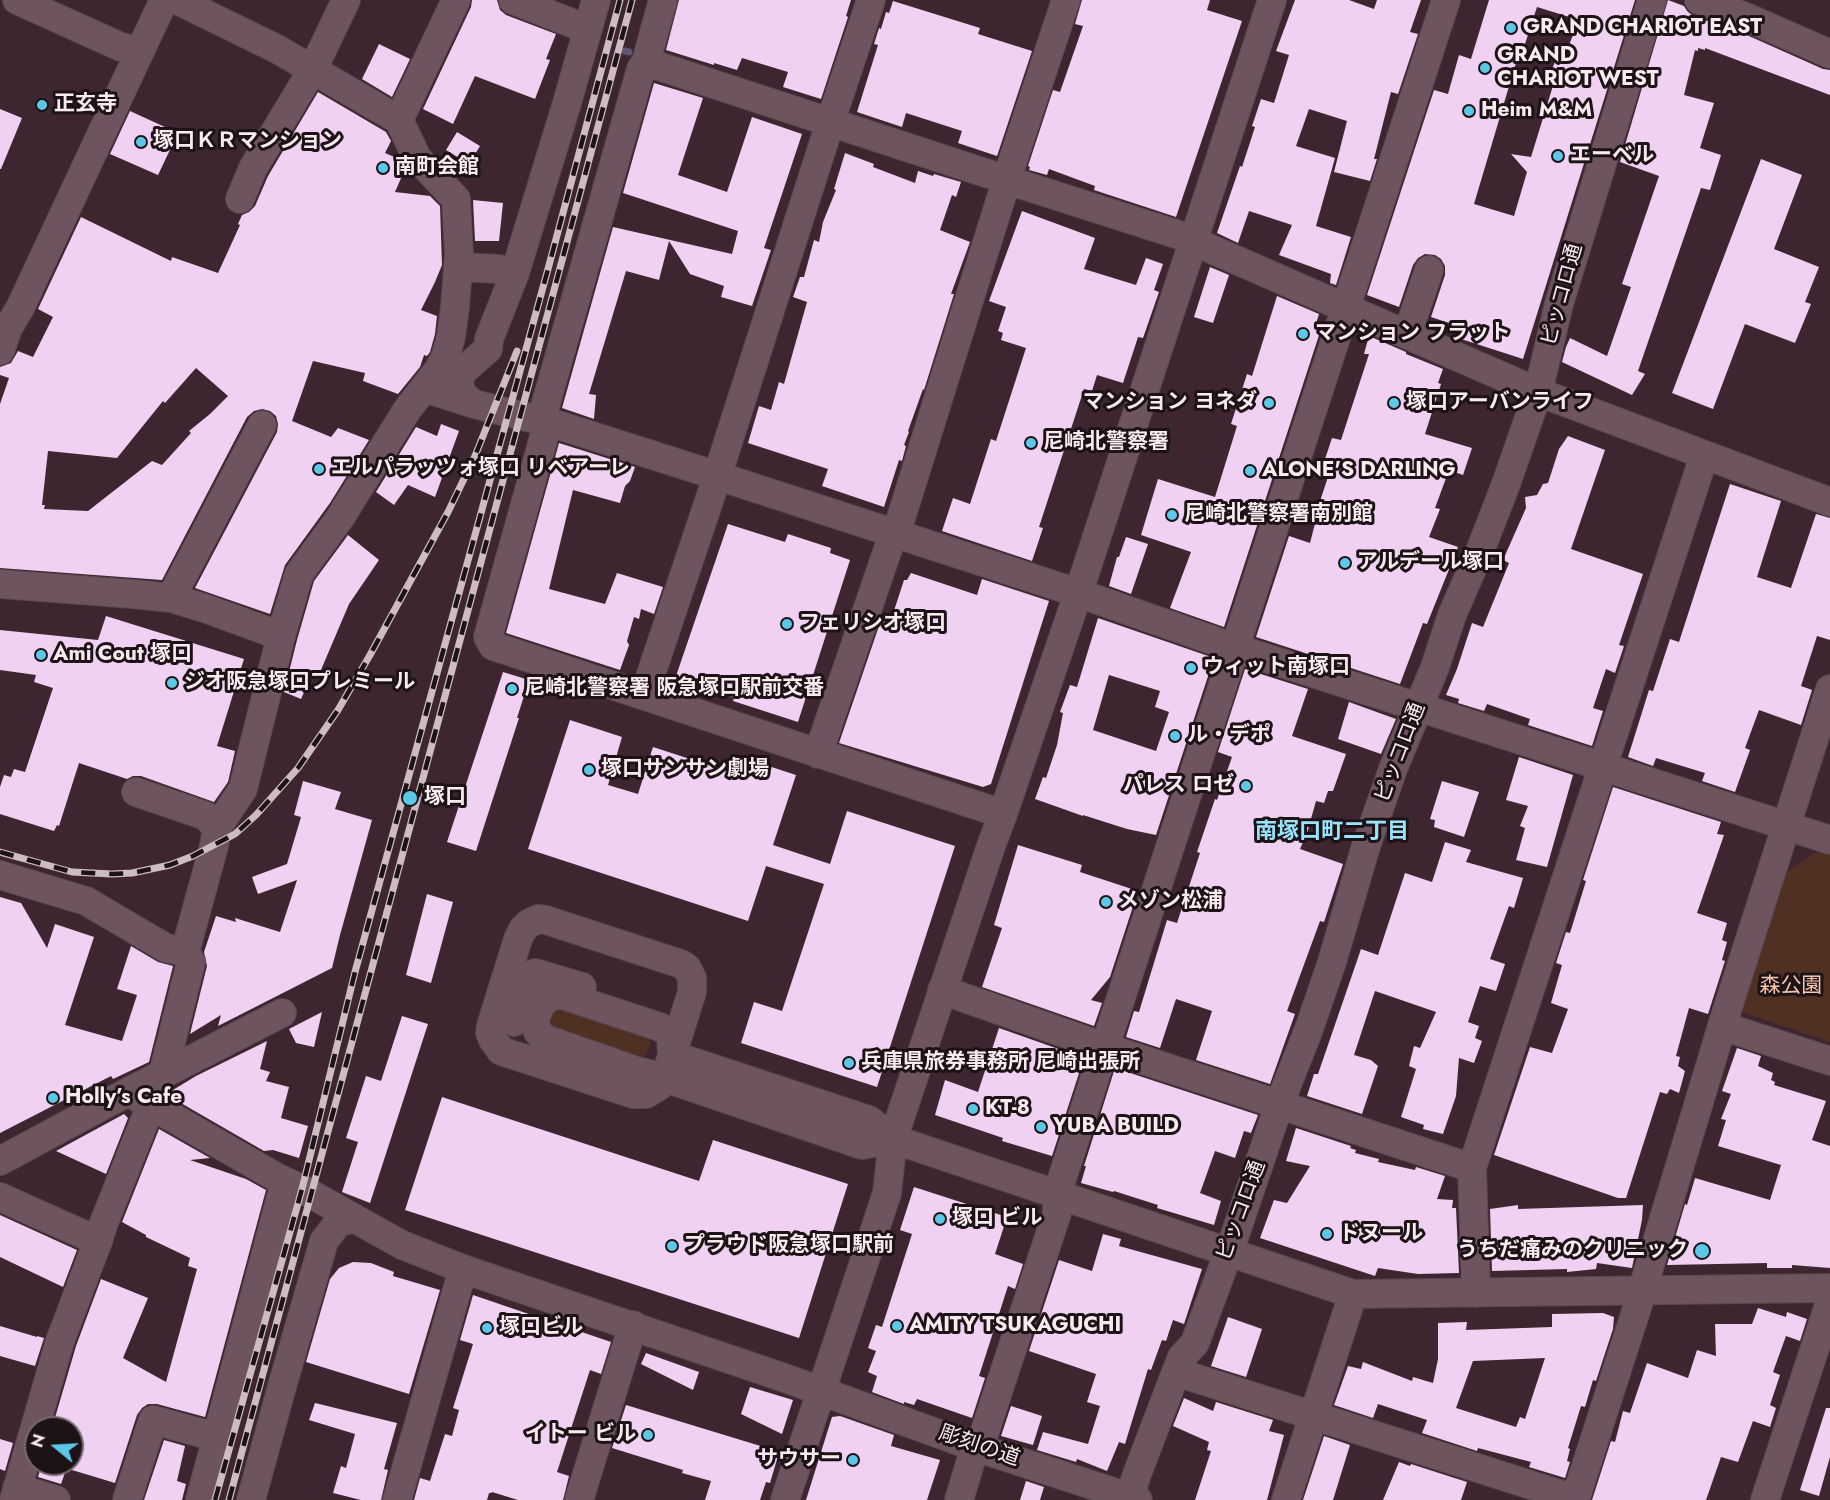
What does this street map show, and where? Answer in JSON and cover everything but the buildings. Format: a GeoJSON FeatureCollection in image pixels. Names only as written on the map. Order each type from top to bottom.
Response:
{"type":"FeatureCollection","features":[{"type":"Feature","properties":{"kind":"street"},"geometry":{"type":"LineString","coordinates":[[17,0],[122,47],[140,51]]}},
{"type":"Feature","properties":{"kind":"street"},"geometry":{"type":"LineString","coordinates":[[3,335],[20,308],[164,0]]}},
{"type":"Feature","properties":{"kind":"street"},"geometry":{"type":"LineString","coordinates":[[163,1074],[191,962],[185,952],[217,828],[243,789],[299,574],[340,518],[407,410],[439,369],[451,337],[456,307],[459,254],[456,199],[417,158],[399,120],[277,49],[177,0]]}},
{"type":"Feature","properties":{"kind":"street"},"geometry":{"type":"LineString","coordinates":[[240,199],[253,168],[313,69],[346,0]]}},
{"type":"Feature","properties":{"kind":"street"},"geometry":{"type":"LineString","coordinates":[[399,120],[456,0]]}},
{"type":"Feature","properties":{"kind":"street"},"geometry":{"type":"LineString","coordinates":[[513,0],[588,29]]}},
{"type":"Feature","properties":{"kind":"street"},"geometry":{"type":"LineString","coordinates":[[474,404],[463,396],[459,384],[462,370],[488,349],[489,339],[515,273],[596,0]]}},
{"type":"Feature","properties":{"kind":"street"},"geometry":{"type":"LineString","coordinates":[[663,0],[648,53],[640,69],[544,410],[547,422],[488,637],[493,646],[1004,814]]}},
{"type":"Feature","properties":{"kind":"street"},"geometry":{"type":"LineString","coordinates":[[644,695],[871,0]]}},
{"type":"Feature","properties":{"kind":"street"},"geometry":{"type":"LineString","coordinates":[[818,754],[889,546],[896,534],[1066,0]]}},
{"type":"Feature","properties":{"kind":"street"},"geometry":{"type":"LineString","coordinates":[[785,1500],[887,1193],[893,1139],[1078,594],[1272,0]]}},
{"type":"Feature","properties":{"kind":"street"},"geometry":{"type":"LineString","coordinates":[[959,1500],[975,1447],[984,1434],[1057,1213],[1057,1194],[1104,1047],[1446,0]]}},
{"type":"Feature","properties":{"kind":"street","name":"ピッコロ通"},"geometry":{"type":"LineString","coordinates":[[1132,1499],[1137,1474],[1182,1357],[1195,1343],[1279,1105],[1317,1007],[1366,846],[1389,780],[1435,667],[1452,615],[1506,484],[1541,380],[1559,304],[1652,0]]}},
{"type":"Feature","properties":{"kind":"street"},"geometry":{"type":"LineString","coordinates":[[1699,0],[1746,17],[1830,54]]}},
{"type":"Feature","properties":{"kind":"street"},"geometry":{"type":"LineString","coordinates":[[648,53],[1009,174],[1194,241],[1345,309],[1410,327],[1541,380],[1704,456],[1830,502]]}},
{"type":"Feature","properties":{"kind":"street"},"geometry":{"type":"LineString","coordinates":[[458,267],[499,269],[515,273]]}},
{"type":"Feature","properties":{"kind":"street"},"geometry":{"type":"LineString","coordinates":[[1410,327],[1429,270]]}},
{"type":"Feature","properties":{"kind":"street"},"geometry":{"type":"LineString","coordinates":[[451,337],[454,345],[463,351],[488,349]]}},
{"type":"Feature","properties":{"kind":"street"},"geometry":{"type":"LineString","coordinates":[[424,388],[474,404],[547,422],[717,476],[1418,708],[1830,840]]}},
{"type":"Feature","properties":{"kind":"street"},"geometry":{"type":"LineString","coordinates":[[171,598],[262,425]]}},
{"type":"Feature","properties":{"kind":"street"},"geometry":{"type":"LineString","coordinates":[[1476,1293],[1472,1168],[1704,456]]}},
{"type":"Feature","properties":{"kind":"street"},"geometry":{"type":"LineString","coordinates":[[0,584],[171,598],[281,636]]}},
{"type":"Feature","properties":{"kind":"street"},"geometry":{"type":"LineString","coordinates":[[1176,1372],[1575,1499],[1786,826],[1825,725],[1830,689]]}},
{"type":"Feature","properties":{"kind":"street"},"geometry":{"type":"LineString","coordinates":[[136,792],[206,816],[217,828]]}},
{"type":"Feature","properties":{"kind":"street"},"geometry":{"type":"LineString","coordinates":[[0,875],[86,901],[166,948],[185,952]]}},
{"type":"Feature","properties":{"kind":"street"},"geometry":{"type":"LineString","coordinates":[[538,919],[546,920],[670,960],[687,968],[692,978],[692,992],[669,1066],[659,1086],[645,1094],[633,1094],[501,1051],[490,1034],[491,1026],[523,929],[538,919]]}},
{"type":"Feature","properties":{"kind":"street"},"geometry":{"type":"LineString","coordinates":[[514,1022],[530,976],[535,973],[653,1009]]}},
{"type":"Feature","properties":{"kind":"street"},"geometry":{"type":"LineString","coordinates":[[942,990],[1104,1047],[1472,1168]]}},
{"type":"Feature","properties":{"kind":"street"},"geometry":{"type":"LineString","coordinates":[[0,1161],[140,1098],[163,1074],[282,1013]]}},
{"type":"Feature","properties":{"kind":"street"},"geometry":{"type":"LineString","coordinates":[[1722,1026],[1830,1060]]}},
{"type":"Feature","properties":{"kind":"street"},"geometry":{"type":"LineString","coordinates":[[669,1066],[862,1145],[893,1139],[1353,1294],[1830,1288]]}},
{"type":"Feature","properties":{"kind":"street"},"geometry":{"type":"LineString","coordinates":[[56,1500],[16,1494],[60,1341],[98,1241],[140,1098]]}},
{"type":"Feature","properties":{"kind":"street","name":"彫刻の道"},"geometry":{"type":"LineString","coordinates":[[140,1098],[285,1182],[402,1245],[463,1269],[633,1325],[975,1447],[1132,1499]]}},
{"type":"Feature","properties":{"kind":"street"},"geometry":{"type":"LineString","coordinates":[[200,1500],[285,1182]]}},
{"type":"Feature","properties":{"kind":"street"},"geometry":{"type":"LineString","coordinates":[[0,1197],[98,1241]]}},
{"type":"Feature","properties":{"kind":"street"},"geometry":{"type":"LineString","coordinates":[[251,1500],[324,1241],[338,1223],[354,1218]]}},
{"type":"Feature","properties":{"kind":"street"},"geometry":{"type":"LineString","coordinates":[[397,1500],[463,1269]]}},
{"type":"Feature","properties":{"kind":"street"},"geometry":{"type":"LineString","coordinates":[[1286,1500],[1353,1294]]}},
{"type":"Feature","properties":{"kind":"street"},"geometry":{"type":"LineString","coordinates":[[1765,1500],[1830,1302]]}},
{"type":"Feature","properties":{"kind":"street"},"geometry":{"type":"LineString","coordinates":[[579,1500],[633,1325]]}},
{"type":"Feature","properties":{"kind":"street"},"geometry":{"type":"LineString","coordinates":[[127,1500],[153,1420],[216,1437]]}},
{"type":"Feature","properties":{"kind":"green space","name":"森公園"},"geometry":{"type":"Polygon","coordinates":[[[1820,850],[1830,853],[1830,1042],[1741,1012],[1784,873],[1820,850]]]}},
{"type":"Feature","properties":{"kind":"green space"},"geometry":{"type":"Polygon","coordinates":[[[558,1008],[648,1037],[650,1047],[645,1055],[640,1057],[557,1032],[549,1023],[549,1016],[558,1008]]]}},
{"type":"Feature","properties":{"kind":"waterway"},"geometry":{"type":"LineString","coordinates":[[625,51],[629,52]]}},
{"type":"Feature","properties":{"kind":"railway"},"geometry":{"type":"LineString","coordinates":[[215,1500],[302,1189],[355,972],[620,0]]}},
{"type":"Feature","properties":{"kind":"railway"},"geometry":{"type":"LineString","coordinates":[[229,1500],[632,0]]}},
{"type":"Feature","properties":{"kind":"railway"},"geometry":{"type":"LineString","coordinates":[[0,852],[72,872],[132,873],[170,865],[193,856],[235,834],[256,815],[298,768],[338,710],[370,655],[448,512],[475,456],[517,351]]}},
{"type":"Feature","properties":{"kind":"place","name":"GRAND CHARIOT EAST"},"geometry":{"type":"Point","coordinates":[1511,28]}},
{"type":"Feature","properties":{"kind":"place","name":"GRAND CHARIOT WEST"},"geometry":{"type":"Point","coordinates":[1485,68]}},
{"type":"Feature","properties":{"kind":"place","name":"正玄寺"},"geometry":{"type":"Point","coordinates":[42,105]}},
{"type":"Feature","properties":{"kind":"place","name":"Heim M&M"},"geometry":{"type":"Point","coordinates":[1469,111]}},
{"type":"Feature","properties":{"kind":"place","name":"塚口ＫＲマンション"},"geometry":{"type":"Point","coordinates":[141,142]}},
{"type":"Feature","properties":{"kind":"place","name":"エーベル"},"geometry":{"type":"Point","coordinates":[1558,156]}},
{"type":"Feature","properties":{"kind":"place","name":"南町会館"},"geometry":{"type":"Point","coordinates":[383,168]}},
{"type":"Feature","properties":{"kind":"place","name":"マンション フラット"},"geometry":{"type":"Point","coordinates":[1303,334]}},
{"type":"Feature","properties":{"kind":"place","name":"マンション ヨネダ"},"geometry":{"type":"Point","coordinates":[1269,403]}},
{"type":"Feature","properties":{"kind":"place","name":"塚口アーバンライフ"},"geometry":{"type":"Point","coordinates":[1394,403]}},
{"type":"Feature","properties":{"kind":"place","name":"尼崎北警察署"},"geometry":{"type":"Point","coordinates":[1031,443]}},
{"type":"Feature","properties":{"kind":"place","name":"エルパラッツォ塚口 リベアーレ"},"geometry":{"type":"Point","coordinates":[319,469]}},
{"type":"Feature","properties":{"kind":"place","name":"ALONE'S DARLING"},"geometry":{"type":"Point","coordinates":[1250,471]}},
{"type":"Feature","properties":{"kind":"place","name":"尼崎北警察署南別館"},"geometry":{"type":"Point","coordinates":[1172,515]}},
{"type":"Feature","properties":{"kind":"place","name":"アルデール塚口"},"geometry":{"type":"Point","coordinates":[1345,563]}},
{"type":"Feature","properties":{"kind":"place","name":"フェリシオ塚口"},"geometry":{"type":"Point","coordinates":[787,624]}},
{"type":"Feature","properties":{"kind":"place","name":"Ami Cout 塚口"},"geometry":{"type":"Point","coordinates":[41,655]}},
{"type":"Feature","properties":{"kind":"place","name":"ウィット南塚口"},"geometry":{"type":"Point","coordinates":[1191,668]}},
{"type":"Feature","properties":{"kind":"place","name":"ジオ阪急塚口プレミール"},"geometry":{"type":"Point","coordinates":[172,683]}},
{"type":"Feature","properties":{"kind":"place","name":"尼崎北警察署 阪急塚口駅前交番"},"geometry":{"type":"Point","coordinates":[512,689]}},
{"type":"Feature","properties":{"kind":"place","name":"ル・デポ"},"geometry":{"type":"Point","coordinates":[1175,736]}},
{"type":"Feature","properties":{"kind":"place","name":"塚口サンサン劇場"},"geometry":{"type":"Point","coordinates":[589,770]}},
{"type":"Feature","properties":{"kind":"place","name":"パレス ロゼ"},"geometry":{"type":"Point","coordinates":[1246,786]}},
{"type":"Feature","properties":{"kind":"place","name":"塚口"},"geometry":{"type":"Point","coordinates":[410,798]}},
{"type":"Feature","properties":{"kind":"place","name":"メゾン松浦"},"geometry":{"type":"Point","coordinates":[1106,902]}},
{"type":"Feature","properties":{"kind":"place","name":"兵庫県旅券事務所 尼崎出張所"},"geometry":{"type":"Point","coordinates":[849,1063]}},
{"type":"Feature","properties":{"kind":"place","name":"Holly’s Cafe"},"geometry":{"type":"Point","coordinates":[53,1098]}},
{"type":"Feature","properties":{"kind":"place","name":"KT-8"},"geometry":{"type":"Point","coordinates":[973,1109]}},
{"type":"Feature","properties":{"kind":"place","name":"YUBA BUILD"},"geometry":{"type":"Point","coordinates":[1041,1127]}},
{"type":"Feature","properties":{"kind":"place","name":"塚口 ビル"},"geometry":{"type":"Point","coordinates":[940,1219]}},
{"type":"Feature","properties":{"kind":"place","name":"ドヌール"},"geometry":{"type":"Point","coordinates":[1327,1234]}},
{"type":"Feature","properties":{"kind":"place","name":"プラウド阪急塚口駅前"},"geometry":{"type":"Point","coordinates":[672,1246]}},
{"type":"Feature","properties":{"kind":"place","name":"うちだ痛みのクリニック"},"geometry":{"type":"Point","coordinates":[1702,1251]}},
{"type":"Feature","properties":{"kind":"place","name":"AMITY TSUKAGUCHI"},"geometry":{"type":"Point","coordinates":[897,1326]}},
{"type":"Feature","properties":{"kind":"place","name":"塚口ビル"},"geometry":{"type":"Point","coordinates":[487,1328]}},
{"type":"Feature","properties":{"kind":"place","name":"イトー ビル"},"geometry":{"type":"Point","coordinates":[648,1435]}},
{"type":"Feature","properties":{"kind":"place","name":"サウサー"},"geometry":{"type":"Point","coordinates":[853,1460]}},
{"type":"Feature","properties":{"kind":"district","name":"南塚口町二丁目"},"geometry":{"type":"Point","coordinates":[1332,833]}}]}
